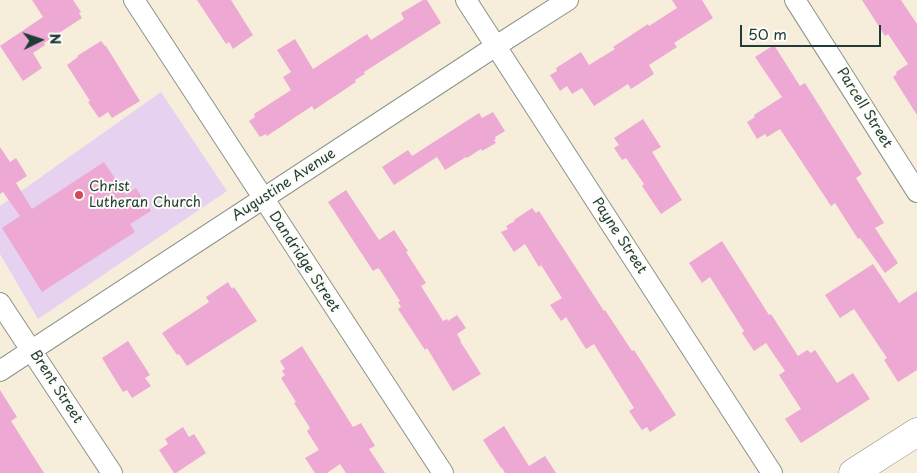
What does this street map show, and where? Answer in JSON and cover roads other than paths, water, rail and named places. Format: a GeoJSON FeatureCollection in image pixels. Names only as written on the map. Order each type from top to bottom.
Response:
{"type":"FeatureCollection","features":[{"type":"Feature","properties":{"kind":"street","name":"Dandridge Street"},"geometry":{"type":"LineString","coordinates":[[134,0],[443,473]]}},
{"type":"Feature","properties":{"kind":"street","name":"Payne Street"},"geometry":{"type":"LineString","coordinates":[[466,0],[772,473]]}},
{"type":"Feature","properties":{"kind":"street","name":"Augustine Avenue"},"geometry":{"type":"LineString","coordinates":[[0,371],[568,0]]}},
{"type":"Feature","properties":{"kind":"street","name":"Parcell Street"},"geometry":{"type":"LineString","coordinates":[[795,0],[917,192]]}},
{"type":"Feature","properties":{"kind":"street","name":"Brent Street"},"geometry":{"type":"LineString","coordinates":[[0,302],[112,473]]}},
{"type":"Feature","properties":{"kind":"street"},"geometry":{"type":"LineString","coordinates":[[853,473],[917,432]]}},
{"type":"Feature","properties":{"kind":"place","name":"Christ Lutheran Church"},"geometry":{"type":"Point","coordinates":[79,195]}}]}
